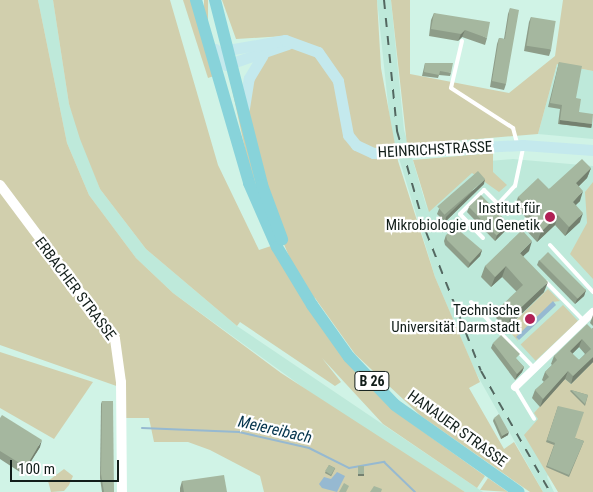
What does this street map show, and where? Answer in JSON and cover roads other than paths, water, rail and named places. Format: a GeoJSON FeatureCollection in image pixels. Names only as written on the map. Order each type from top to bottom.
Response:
{"type":"FeatureCollection","features":[{"type":"Feature","properties":{"kind":"main road","name":"B 26"},"geometry":{"type":"LineString","coordinates":[[196,0],[219,55],[231,64],[272,216],[305,294]]}},
{"type":"Feature","properties":{"kind":"main road"},"geometry":{"type":"LineString","coordinates":[[202,0],[219,55]]}},
{"type":"Feature","properties":{"kind":"main road","name":"B 26"},"geometry":{"type":"LineString","coordinates":[[215,0],[219,55],[249,183],[274,240],[305,294]]}},
{"type":"Feature","properties":{"kind":"main road","name":"HEINRICHSTRASSE"},"geometry":{"type":"LineString","coordinates":[[219,55],[279,40],[297,43],[318,52],[332,68],[352,141],[367,151],[393,154],[520,146],[593,150]]}},
{"type":"Feature","properties":{"kind":"main road"},"geometry":{"type":"LineString","coordinates":[[231,64],[297,43]]}},
{"type":"Feature","properties":{"kind":"main road"},"geometry":{"type":"LineString","coordinates":[[244,116],[248,78],[263,55]]}},
{"type":"Feature","properties":{"kind":"main road","name":"HANAUER STRASSE"},"geometry":{"type":"LineString","coordinates":[[305,294],[349,357],[395,404],[519,492]]}},
{"type":"Feature","properties":{"kind":"street","name":"ERBACHER STRASSE"},"geometry":{"type":"LineString","coordinates":[[0,186],[115,339],[121,377],[122,492]]}},
{"type":"Feature","properties":{"kind":"street"},"geometry":{"type":"LineString","coordinates":[[515,387],[593,312]]}},
{"type":"Feature","properties":{"kind":"lane"},"geometry":{"type":"LineString","coordinates":[[462,41],[452,88],[513,128],[520,146],[515,186],[498,204]]}},
{"type":"Feature","properties":{"kind":"lane"},"geometry":{"type":"LineString","coordinates":[[483,238],[460,214],[484,190],[508,214]]}},
{"type":"Feature","properties":{"kind":"lane"},"geometry":{"type":"LineString","coordinates":[[550,245],[593,292]]}},
{"type":"Feature","properties":{"kind":"lane"},"geometry":{"type":"LineString","coordinates":[[546,282],[583,320]]}},
{"type":"Feature","properties":{"kind":"lane"},"geometry":{"type":"LineString","coordinates":[[471,302],[534,368]]}},
{"type":"Feature","properties":{"kind":"lane"},"geometry":{"type":"LineString","coordinates":[[515,387],[534,419]]}},
{"type":"Feature","properties":{"kind":"water"},"geometry":{"type":"Polygon","coordinates":[[[553,301],[556,305],[519,340],[516,337],[553,301]]]}},
{"type":"Feature","properties":{"kind":"water"},"geometry":{"type":"Polygon","coordinates":[[[337,472],[345,476],[337,492],[322,488],[319,484],[324,477],[331,479],[337,472]]]}},
{"type":"Feature","properties":{"kind":"waterway","name":"Meiereibach"},"geometry":{"type":"LineString","coordinates":[[142,428],[239,432],[309,448],[349,468],[384,462],[415,492]]}},
{"type":"Feature","properties":{"kind":"railway"},"geometry":{"type":"LineString","coordinates":[[384,0],[397,131],[426,232],[481,371],[550,492]]}},
{"type":"Feature","properties":{"kind":"place","name":"Institut für Mikrobiologie und Genetik"},"geometry":{"type":"Point","coordinates":[550,217]}},
{"type":"Feature","properties":{"kind":"place","name":"Technische Universität Darmstadt"},"geometry":{"type":"Point","coordinates":[530,319]}}]}
